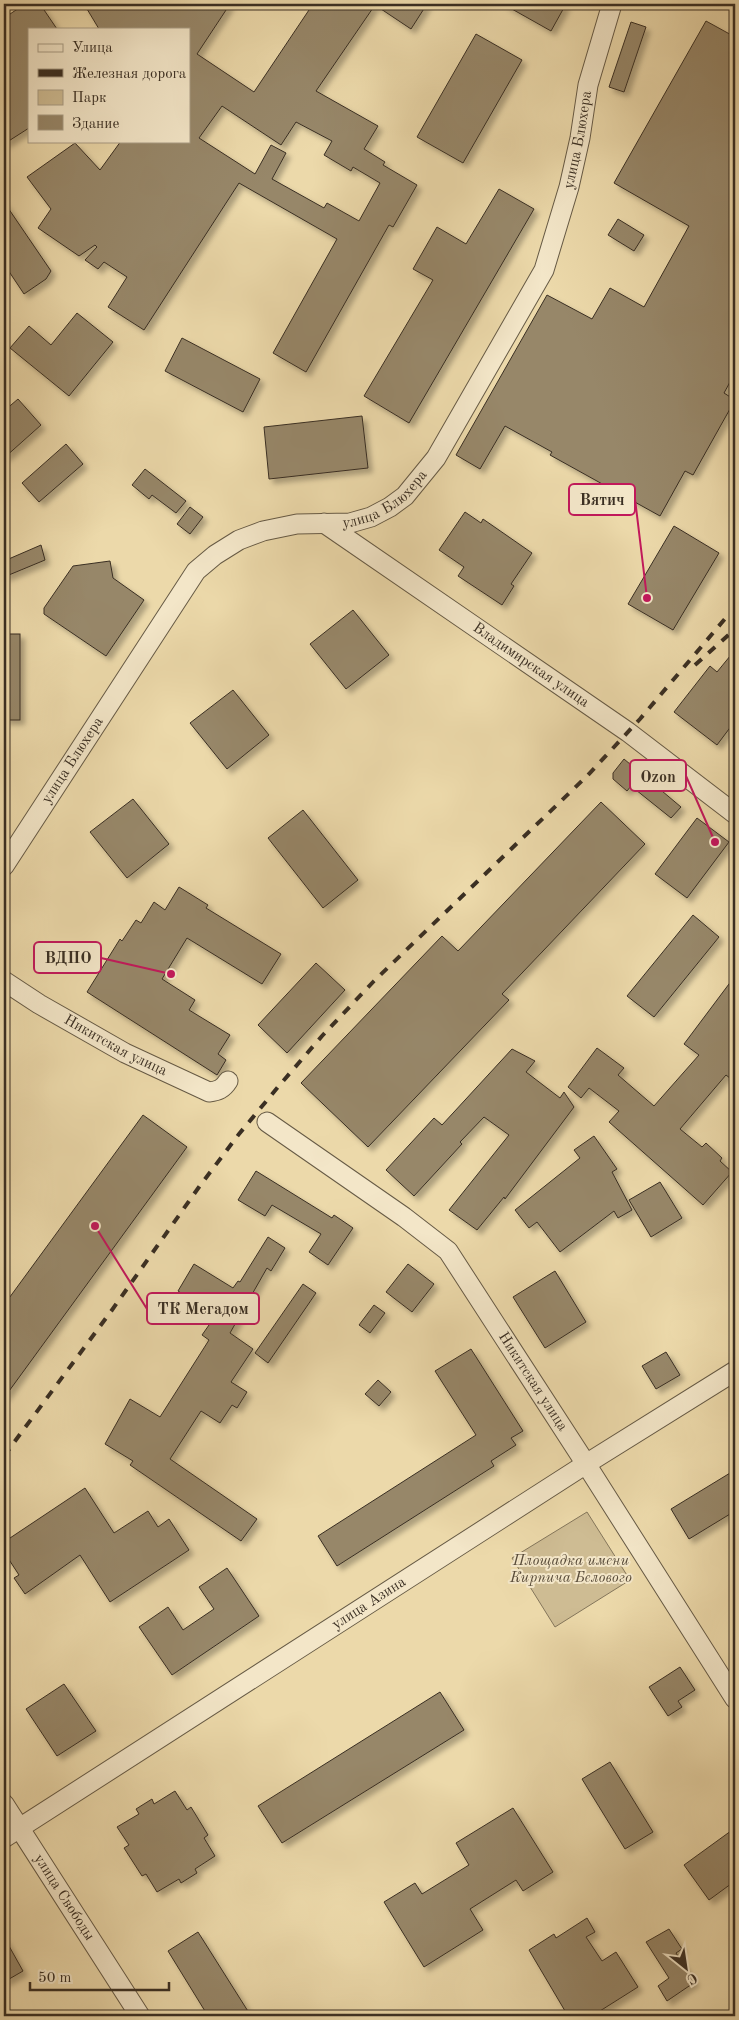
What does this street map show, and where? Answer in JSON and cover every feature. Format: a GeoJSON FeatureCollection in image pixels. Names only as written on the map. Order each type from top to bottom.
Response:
{"type":"FeatureCollection","features":[{"type":"Feature","properties":{"kind":"street","name":"улица Блюхера"},"geometry":{"type":"LineString","coordinates":[[4,866],[196,571],[239,540],[263,531],[297,524],[350,523],[370,517],[390,507],[405,496],[436,458],[544,270],[569,187],[580,138],[588,85],[612,4]]}},
{"type":"Feature","properties":{"kind":"street","name":"Владимирская улица"},"geometry":{"type":"LineString","coordinates":[[324,523],[628,732],[735,814]]}},
{"type":"Feature","properties":{"kind":"street","name":"Никитская улица"},"geometry":{"type":"LineString","coordinates":[[4,981],[39,1004],[125,1054],[209,1092],[218,1091],[228,1081]]}},
{"type":"Feature","properties":{"kind":"street","name":"Никитская улица"},"geometry":{"type":"LineString","coordinates":[[267,1122],[404,1217],[448,1251],[735,1699]]}},
{"type":"Feature","properties":{"kind":"street","name":"улица Азина"},"geometry":{"type":"LineString","coordinates":[[11,1833],[586,1464],[735,1371]]}},
{"type":"Feature","properties":{"kind":"street","name":"улица Свободы"},"geometry":{"type":"LineString","coordinates":[[4,1804],[11,1833],[140,2016]]}},
{"type":"Feature","properties":{"kind":"green space","name":"Площадка имени Кирпича Белового"},"geometry":{"type":"Polygon","coordinates":[[[587,1512],[630,1580],[555,1627],[512,1558],[587,1512]]]}},
{"type":"Feature","properties":{"kind":"building"},"geometry":{"type":"Polygon","coordinates":[[[25,4],[40,4],[56,28],[28,28],[28,129],[4,144],[4,18],[25,4]]]}},
{"type":"Feature","properties":{"kind":"building"},"geometry":{"type":"Polygon","coordinates":[[[84,4],[230,4],[197,54],[254,92],[313,4],[427,4],[411,29],[375,5],[316,91],[378,126],[364,149],[385,162],[383,165],[417,185],[393,227],[389,225],[306,372],[273,353],[337,239],[239,183],[144,330],[108,307],[127,277],[104,262],[98,269],[85,260],[97,247],[95,245],[79,256],[38,228],[51,209],[27,177],[75,143],[100,170],[120,142],[190,142],[190,28],[98,28],[84,4]],[[222,106],[199,138],[255,174],[271,145],[286,153],[272,179],[324,208],[327,203],[359,221],[380,183],[353,167],[351,171],[324,155],[332,141],[296,122],[281,145],[222,106]]]}},
{"type":"Feature","properties":{"kind":"building"},"geometry":{"type":"Polygon","coordinates":[[[503,4],[566,4],[551,31],[503,4]]]}},
{"type":"Feature","properties":{"kind":"building"},"geometry":{"type":"Polygon","coordinates":[[[706,21],[735,37],[735,373],[724,393],[735,400],[693,475],[685,471],[660,516],[550,455],[552,452],[505,426],[480,469],[456,455],[547,295],[592,319],[610,288],[644,307],[689,226],[614,183],[706,21]]]}},
{"type":"Feature","properties":{"kind":"building"},"geometry":{"type":"Polygon","coordinates":[[[631,22],[646,27],[624,92],[609,87],[631,22]]]}},
{"type":"Feature","properties":{"kind":"building"},"geometry":{"type":"Polygon","coordinates":[[[476,34],[522,60],[463,163],[417,137],[476,34]]]}},
{"type":"Feature","properties":{"kind":"building"},"geometry":{"type":"Polygon","coordinates":[[[499,189],[534,209],[409,423],[364,396],[433,280],[413,269],[437,227],[466,244],[499,189]]]}},
{"type":"Feature","properties":{"kind":"building"},"geometry":{"type":"Polygon","coordinates":[[[4,202],[51,271],[46,279],[24,294],[4,264],[4,202]]]}},
{"type":"Feature","properties":{"kind":"building"},"geometry":{"type":"Polygon","coordinates":[[[618,219],[644,235],[634,251],[608,235],[618,219]]]}},
{"type":"Feature","properties":{"kind":"building"},"geometry":{"type":"Polygon","coordinates":[[[77,313],[113,342],[69,396],[10,348],[29,326],[51,345],[77,313]]]}},
{"type":"Feature","properties":{"kind":"building"},"geometry":{"type":"Polygon","coordinates":[[[182,338],[260,379],[243,412],[165,371],[182,338]]]}},
{"type":"Feature","properties":{"kind":"building"},"geometry":{"type":"Polygon","coordinates":[[[18,399],[41,425],[4,458],[4,411],[18,399]]]}},
{"type":"Feature","properties":{"kind":"building"},"geometry":{"type":"Polygon","coordinates":[[[362,416],[368,468],[269,479],[264,427],[362,416]]]}},
{"type":"Feature","properties":{"kind":"building"},"geometry":{"type":"Polygon","coordinates":[[[66,444],[83,464],[39,502],[22,483],[66,444]]]}},
{"type":"Feature","properties":{"kind":"building"},"geometry":{"type":"Polygon","coordinates":[[[145,469],[186,501],[176,513],[152,495],[149,499],[132,485],[145,469]]]}},
{"type":"Feature","properties":{"kind":"building"},"geometry":{"type":"Polygon","coordinates":[[[190,507],[203,517],[190,534],[177,524],[190,507]]]}},
{"type":"Feature","properties":{"kind":"building"},"geometry":{"type":"Polygon","coordinates":[[[465,512],[481,523],[483,519],[532,553],[511,584],[514,586],[502,605],[458,576],[464,567],[439,550],[465,512]]]}},
{"type":"Feature","properties":{"kind":"building"},"geometry":{"type":"Polygon","coordinates":[[[674,526],[719,553],[673,630],[628,604],[674,526]]]}},
{"type":"Feature","properties":{"kind":"building"},"geometry":{"type":"Polygon","coordinates":[[[41,545],[45,560],[4,577],[4,561],[41,545]]]}},
{"type":"Feature","properties":{"kind":"building"},"geometry":{"type":"Polygon","coordinates":[[[110,561],[113,578],[144,600],[106,656],[44,614],[44,608],[73,566],[110,561]]]}},
{"type":"Feature","properties":{"kind":"building"},"geometry":{"type":"Polygon","coordinates":[[[353,610],[389,655],[346,689],[310,644],[353,610]]]}},
{"type":"Feature","properties":{"kind":"building"},"geometry":{"type":"Polygon","coordinates":[[[4,634],[20,634],[20,720],[4,720],[4,634]]]}},
{"type":"Feature","properties":{"kind":"building"},"geometry":{"type":"Polygon","coordinates":[[[735,650],[735,721],[717,745],[674,712],[710,666],[717,672],[735,650]]]}},
{"type":"Feature","properties":{"kind":"building"},"geometry":{"type":"Polygon","coordinates":[[[233,690],[269,735],[227,769],[190,723],[233,690]]]}},
{"type":"Feature","properties":{"kind":"building"},"geometry":{"type":"Polygon","coordinates":[[[624,759],[681,807],[671,818],[631,786],[627,791],[613,779],[613,773],[624,759]]]}},
{"type":"Feature","properties":{"kind":"building"},"geometry":{"type":"Polygon","coordinates":[[[133,799],[169,844],[127,878],[90,832],[133,799]]]}},
{"type":"Feature","properties":{"kind":"building"},"geometry":{"type":"Polygon","coordinates":[[[601,802],[645,844],[502,994],[509,1000],[368,1147],[301,1083],[442,936],[458,951],[601,802]]]}},
{"type":"Feature","properties":{"kind":"building"},"geometry":{"type":"Polygon","coordinates":[[[303,810],[358,880],[323,908],[268,838],[303,810]]]}},
{"type":"Feature","properties":{"kind":"building"},"geometry":{"type":"Polygon","coordinates":[[[697,818],[729,842],[687,898],[655,874],[697,818]]]}},
{"type":"Feature","properties":{"kind":"building"},"geometry":{"type":"Polygon","coordinates":[[[179,887],[208,905],[206,908],[281,954],[262,984],[187,938],[162,979],[195,1000],[189,1010],[230,1035],[218,1054],[226,1060],[217,1075],[87,992],[120,939],[122,941],[136,920],[141,923],[154,902],[165,910],[179,887]]]}},
{"type":"Feature","properties":{"kind":"building"},"geometry":{"type":"Polygon","coordinates":[[[693,915],[719,937],[654,1017],[627,996],[693,915]]]}},
{"type":"Feature","properties":{"kind":"building"},"geometry":{"type":"Polygon","coordinates":[[[316,963],[345,990],[287,1053],[258,1025],[316,963]]]}},
{"type":"Feature","properties":{"kind":"building"},"geometry":{"type":"Polygon","coordinates":[[[735,976],[735,1082],[726,1075],[680,1129],[702,1147],[706,1143],[722,1158],[720,1161],[732,1172],[703,1205],[609,1122],[619,1111],[589,1088],[581,1098],[568,1087],[597,1048],[624,1068],[618,1075],[654,1106],[699,1055],[684,1044],[735,976]]]}},
{"type":"Feature","properties":{"kind":"building"},"geometry":{"type":"Polygon","coordinates":[[[512,1049],[535,1061],[526,1072],[560,1098],[564,1092],[574,1107],[505,1199],[504,1197],[477,1230],[449,1210],[509,1135],[484,1117],[414,1196],[386,1170],[434,1118],[442,1125],[512,1049]]]}},
{"type":"Feature","properties":{"kind":"building"},"geometry":{"type":"Polygon","coordinates":[[[143,1115],[187,1147],[4,1398],[4,1305],[143,1115]]]}},
{"type":"Feature","properties":{"kind":"building"},"geometry":{"type":"Polygon","coordinates":[[[594,1136],[617,1169],[612,1172],[632,1210],[618,1218],[614,1211],[560,1252],[537,1222],[529,1228],[515,1210],[580,1158],[574,1150],[594,1136]]]}},
{"type":"Feature","properties":{"kind":"building"},"geometry":{"type":"Polygon","coordinates":[[[256,1171],[332,1218],[334,1215],[353,1228],[328,1265],[309,1252],[321,1234],[272,1205],[265,1216],[238,1200],[256,1171]]]}},
{"type":"Feature","properties":{"kind":"building"},"geometry":{"type":"Polygon","coordinates":[[[660,1182],[682,1218],[651,1237],[629,1200],[660,1182]]]}},
{"type":"Feature","properties":{"kind":"building"},"geometry":{"type":"Polygon","coordinates":[[[268,1237],[285,1248],[271,1271],[267,1268],[230,1333],[253,1349],[231,1382],[247,1392],[237,1408],[232,1405],[220,1423],[201,1411],[170,1459],[257,1519],[241,1541],[130,1465],[133,1461],[105,1444],[130,1399],[160,1417],[209,1340],[202,1335],[216,1315],[178,1291],[194,1264],[233,1288],[238,1281],[240,1282],[268,1237]]]}},
{"type":"Feature","properties":{"kind":"building"},"geometry":{"type":"Polygon","coordinates":[[[408,1264],[434,1284],[412,1312],[386,1292],[408,1264]]]}},
{"type":"Feature","properties":{"kind":"building"},"geometry":{"type":"Polygon","coordinates":[[[555,1271],[586,1322],[545,1348],[513,1297],[555,1271]]]}},
{"type":"Feature","properties":{"kind":"building"},"geometry":{"type":"Polygon","coordinates":[[[303,1284],[316,1293],[268,1363],[255,1353],[303,1284]]]}},
{"type":"Feature","properties":{"kind":"building"},"geometry":{"type":"Polygon","coordinates":[[[374,1305],[385,1313],[370,1333],[359,1325],[374,1305]]]}},
{"type":"Feature","properties":{"kind":"building"},"geometry":{"type":"Polygon","coordinates":[[[471,1349],[523,1431],[511,1438],[516,1445],[491,1461],[494,1466],[337,1566],[318,1536],[476,1435],[435,1371],[471,1349]]]}},
{"type":"Feature","properties":{"kind":"building"},"geometry":{"type":"Polygon","coordinates":[[[666,1352],[680,1375],[656,1389],[642,1366],[666,1352]]]}},
{"type":"Feature","properties":{"kind":"building"},"geometry":{"type":"Polygon","coordinates":[[[378,1380],[391,1392],[379,1406],[365,1394],[378,1380]]]}},
{"type":"Feature","properties":{"kind":"building"},"geometry":{"type":"Polygon","coordinates":[[[735,1470],[735,1511],[689,1539],[671,1509],[735,1470]]]}},
{"type":"Feature","properties":{"kind":"building"},"geometry":{"type":"Polygon","coordinates":[[[85,1488],[114,1533],[148,1511],[158,1527],[169,1519],[189,1550],[110,1602],[80,1555],[25,1594],[14,1578],[19,1575],[4,1552],[4,1542],[85,1488]]]}},
{"type":"Feature","properties":{"kind":"building"},"geometry":{"type":"Polygon","coordinates":[[[227,1568],[259,1616],[172,1675],[139,1627],[168,1607],[183,1630],[214,1609],[199,1587],[227,1568]]]}},
{"type":"Feature","properties":{"kind":"building"},"geometry":{"type":"Polygon","coordinates":[[[680,1667],[695,1690],[678,1701],[682,1707],[668,1716],[649,1687],[680,1667]]]}},
{"type":"Feature","properties":{"kind":"building"},"geometry":{"type":"Polygon","coordinates":[[[64,1684],[96,1731],[57,1756],[26,1709],[64,1684]]]}},
{"type":"Feature","properties":{"kind":"building"},"geometry":{"type":"Polygon","coordinates":[[[440,1692],[464,1730],[282,1843],[258,1806],[440,1692]]]}},
{"type":"Feature","properties":{"kind":"building"},"geometry":{"type":"Polygon","coordinates":[[[610,1762],[653,1832],[625,1849],[582,1779],[610,1762]]]}},
{"type":"Feature","properties":{"kind":"building"},"geometry":{"type":"Polygon","coordinates":[[[175,1791],[187,1810],[191,1807],[208,1835],[204,1838],[215,1856],[195,1869],[197,1873],[181,1883],[179,1879],[157,1892],[146,1874],[142,1876],[124,1848],[129,1845],[117,1827],[139,1814],[136,1809],[152,1799],[154,1804],[175,1791]]]}},
{"type":"Feature","properties":{"kind":"building"},"geometry":{"type":"Polygon","coordinates":[[[513,1808],[553,1872],[523,1891],[516,1880],[470,1909],[483,1930],[424,1967],[384,1902],[415,1883],[422,1894],[469,1865],[456,1843],[513,1808]]]}},
{"type":"Feature","properties":{"kind":"building"},"geometry":{"type":"Polygon","coordinates":[[[735,1828],[735,1881],[709,1900],[684,1865],[735,1828]]]}},
{"type":"Feature","properties":{"kind":"building"},"geometry":{"type":"Polygon","coordinates":[[[587,1918],[595,1932],[586,1937],[602,1961],[616,1952],[638,1987],[592,2016],[568,2016],[529,1950],[554,1934],[556,1938],[587,1918]]]}},
{"type":"Feature","properties":{"kind":"building"},"geometry":{"type":"Polygon","coordinates":[[[669,1929],[682,1949],[676,1953],[695,1982],[667,2001],[658,1986],[669,1978],[646,1942],[669,1929]]]}},
{"type":"Feature","properties":{"kind":"building"},"geometry":{"type":"Polygon","coordinates":[[[198,1932],[251,2016],[208,2016],[168,1951],[198,1932]]]}},
{"type":"Feature","properties":{"kind":"building"},"geometry":{"type":"Polygon","coordinates":[[[4,1937],[23,1971],[4,1982],[4,1937]]]}},
{"type":"Feature","properties":{"kind":"railway"},"geometry":{"type":"LineString","coordinates":[[4,1456],[112,1310],[199,1187],[278,1087],[322,1036],[374,981],[588,775],[640,719],[735,607]]}},
{"type":"Feature","properties":{"kind":"railway"},"geometry":{"type":"LineString","coordinates":[[695,665],[735,629]]}},
{"type":"Feature","properties":{"kind":"place","name":"Вятич"},"geometry":{"type":"Point","coordinates":[647,598]}},
{"type":"Feature","properties":{"kind":"place","name":"Ozon"},"geometry":{"type":"Point","coordinates":[715,842]}},
{"type":"Feature","properties":{"kind":"place","name":"ВДПО"},"geometry":{"type":"Point","coordinates":[171,974]}},
{"type":"Feature","properties":{"kind":"place","name":"ТК Мегадом"},"geometry":{"type":"Point","coordinates":[95,1226]}}]}
